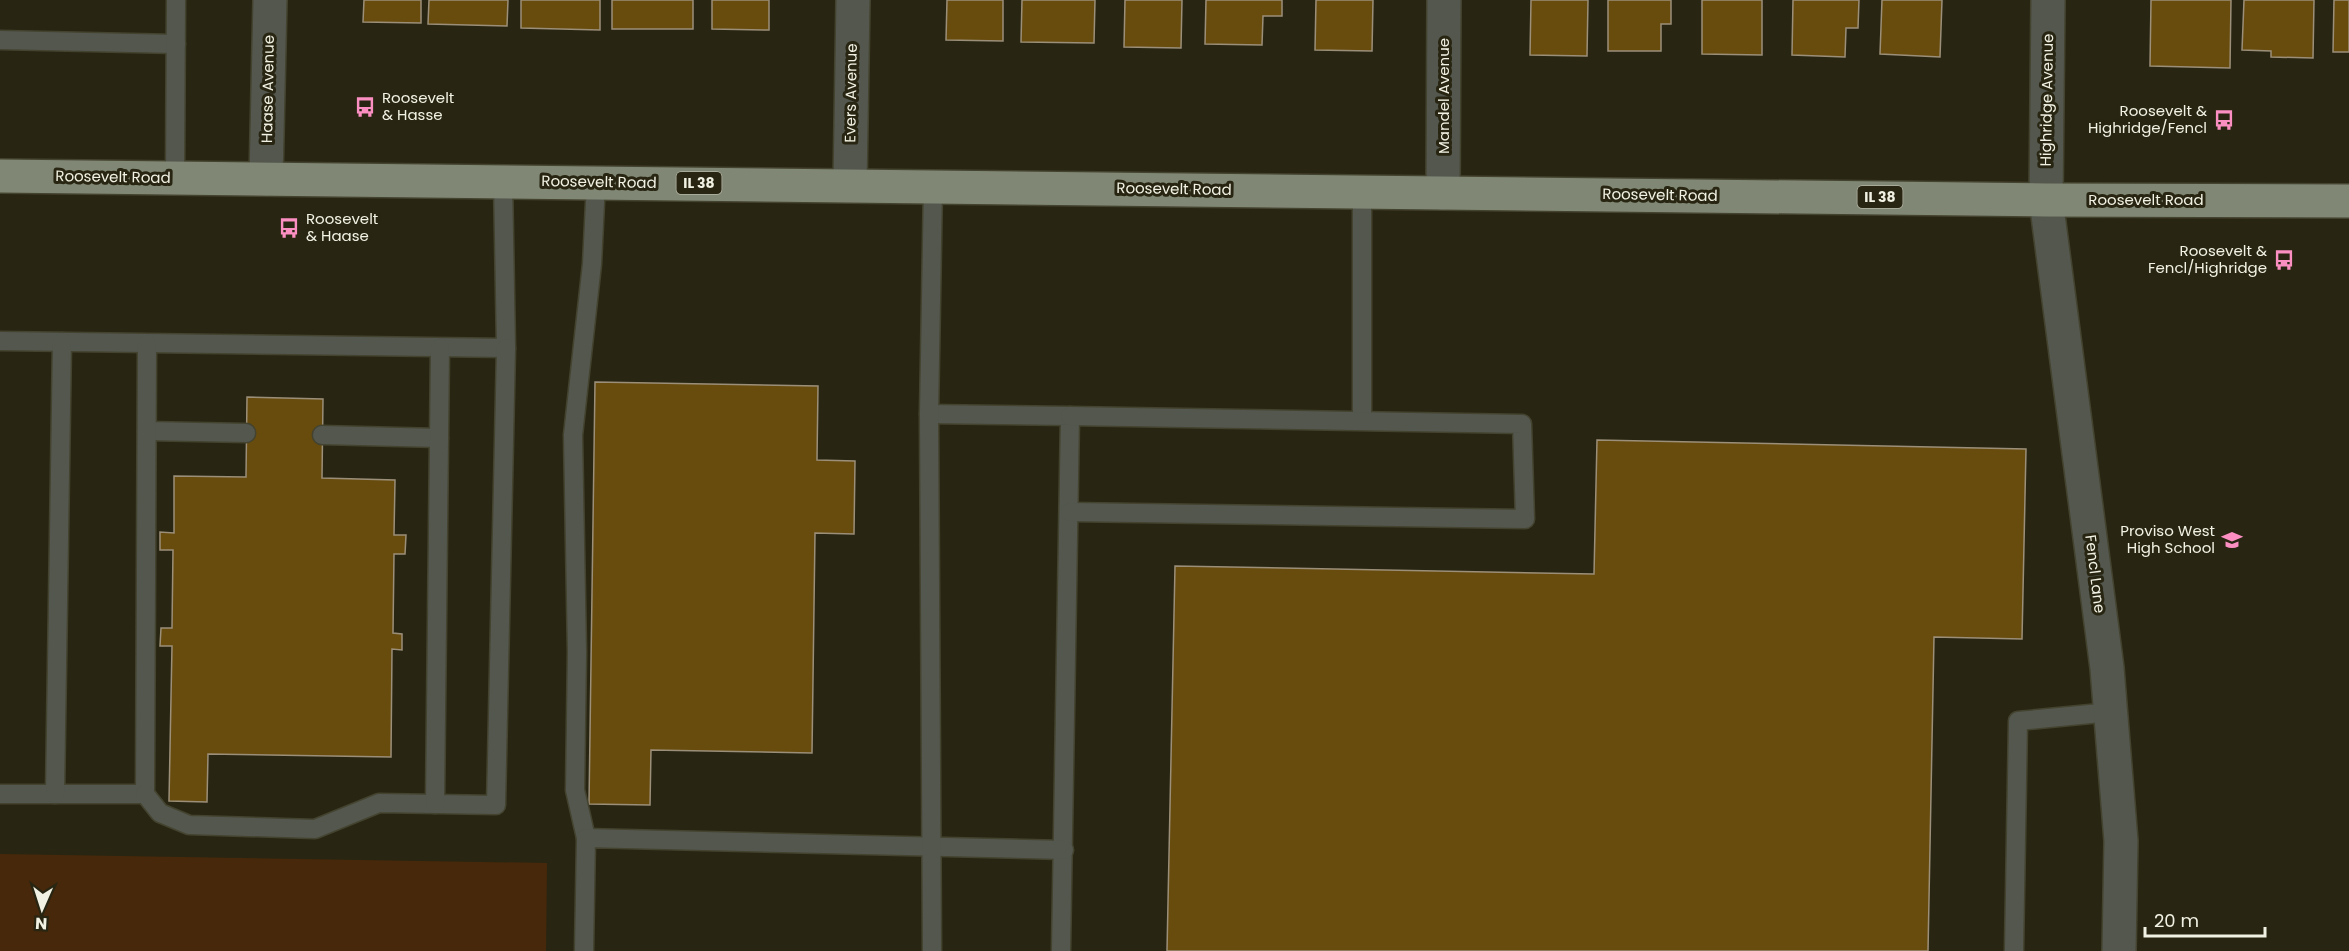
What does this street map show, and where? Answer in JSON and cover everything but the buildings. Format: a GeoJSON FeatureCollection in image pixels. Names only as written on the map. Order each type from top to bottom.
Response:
{"type":"FeatureCollection","features":[{"type":"Feature","properties":{"kind":"main road","name":"Roosevelt Road"},"geometry":{"type":"LineString","coordinates":[[0,176],[2046,200],[2349,201]]}},
{"type":"Feature","properties":{"kind":"street","name":"Haase Avenue"},"geometry":{"type":"LineString","coordinates":[[266,179],[270,0]]}},
{"type":"Feature","properties":{"kind":"street","name":"Evers Avenue"},"geometry":{"type":"LineString","coordinates":[[850,185],[853,0]]}},
{"type":"Feature","properties":{"kind":"street","name":"Mandel Avenue"},"geometry":{"type":"LineString","coordinates":[[1443,193],[1444,0]]}},
{"type":"Feature","properties":{"kind":"street","name":"Highridge Avenue"},"geometry":{"type":"LineString","coordinates":[[2046,200],[2048,0]]}},
{"type":"Feature","properties":{"kind":"street","name":"Fencl Lane"},"geometry":{"type":"LineString","coordinates":[[2046,200],[2107,668],[2121,841],[2119,951]]}},
{"type":"Feature","properties":{"kind":"lane"},"geometry":{"type":"LineString","coordinates":[[175,177],[176,0]]}},
{"type":"Feature","properties":{"kind":"lane"},"geometry":{"type":"LineString","coordinates":[[0,40],[176,44]]}},
{"type":"Feature","properties":{"kind":"lane"},"geometry":{"type":"LineString","coordinates":[[147,344],[145,794],[160,813],[189,825],[315,829],[379,803],[496,805],[506,348],[503,181]]}},
{"type":"Feature","properties":{"kind":"lane"},"geometry":{"type":"LineString","coordinates":[[584,951],[586,838],[575,790],[577,652],[573,435],[592,264],[596,182]]}},
{"type":"Feature","properties":{"kind":"lane"},"geometry":{"type":"LineString","coordinates":[[932,951],[929,414],[933,186]]}},
{"type":"Feature","properties":{"kind":"lane"},"geometry":{"type":"LineString","coordinates":[[1362,192],[1362,420]]}},
{"type":"Feature","properties":{"kind":"lane"},"geometry":{"type":"LineString","coordinates":[[0,341],[506,348]]}},
{"type":"Feature","properties":{"kind":"lane"},"geometry":{"type":"LineString","coordinates":[[55,794],[62,342]]}},
{"type":"Feature","properties":{"kind":"lane"},"geometry":{"type":"LineString","coordinates":[[435,804],[440,348]]}},
{"type":"Feature","properties":{"kind":"lane"},"geometry":{"type":"LineString","coordinates":[[929,414],[1522,424],[1525,519],[1070,512]]}},
{"type":"Feature","properties":{"kind":"lane"},"geometry":{"type":"LineString","coordinates":[[1061,951],[1070,416]]}},
{"type":"Feature","properties":{"kind":"lane"},"geometry":{"type":"LineString","coordinates":[[147,431],[246,433]]}},
{"type":"Feature","properties":{"kind":"lane"},"geometry":{"type":"LineString","coordinates":[[322,435],[439,438]]}},
{"type":"Feature","properties":{"kind":"lane"},"geometry":{"type":"LineString","coordinates":[[2014,951],[2018,721],[2111,712]]}},
{"type":"Feature","properties":{"kind":"lane"},"geometry":{"type":"LineString","coordinates":[[0,794],[145,794]]}},
{"type":"Feature","properties":{"kind":"lane"},"geometry":{"type":"LineString","coordinates":[[586,838],[1064,850]]}},
{"type":"Feature","properties":{"kind":"shaded area"},"geometry":{"type":"Polygon","coordinates":[[[0,854],[547,863],[546,951],[0,951],[0,854]]]}},
{"type":"Feature","properties":{"kind":"place","name":"Roosevelt & Hasse"},"geometry":{"type":"Point","coordinates":[365,107]}},
{"type":"Feature","properties":{"kind":"place","name":"Roosevelt & Highridge/Fencl"},"geometry":{"type":"Point","coordinates":[2224,120]}},
{"type":"Feature","properties":{"kind":"place","name":"Roosevelt & Haase"},"geometry":{"type":"Point","coordinates":[289,228]}},
{"type":"Feature","properties":{"kind":"place","name":"Roosevelt & Fencl/Highridge"},"geometry":{"type":"Point","coordinates":[2284,260]}},
{"type":"Feature","properties":{"kind":"place","name":"Proviso West High School"},"geometry":{"type":"Point","coordinates":[2232,540]}}]}
